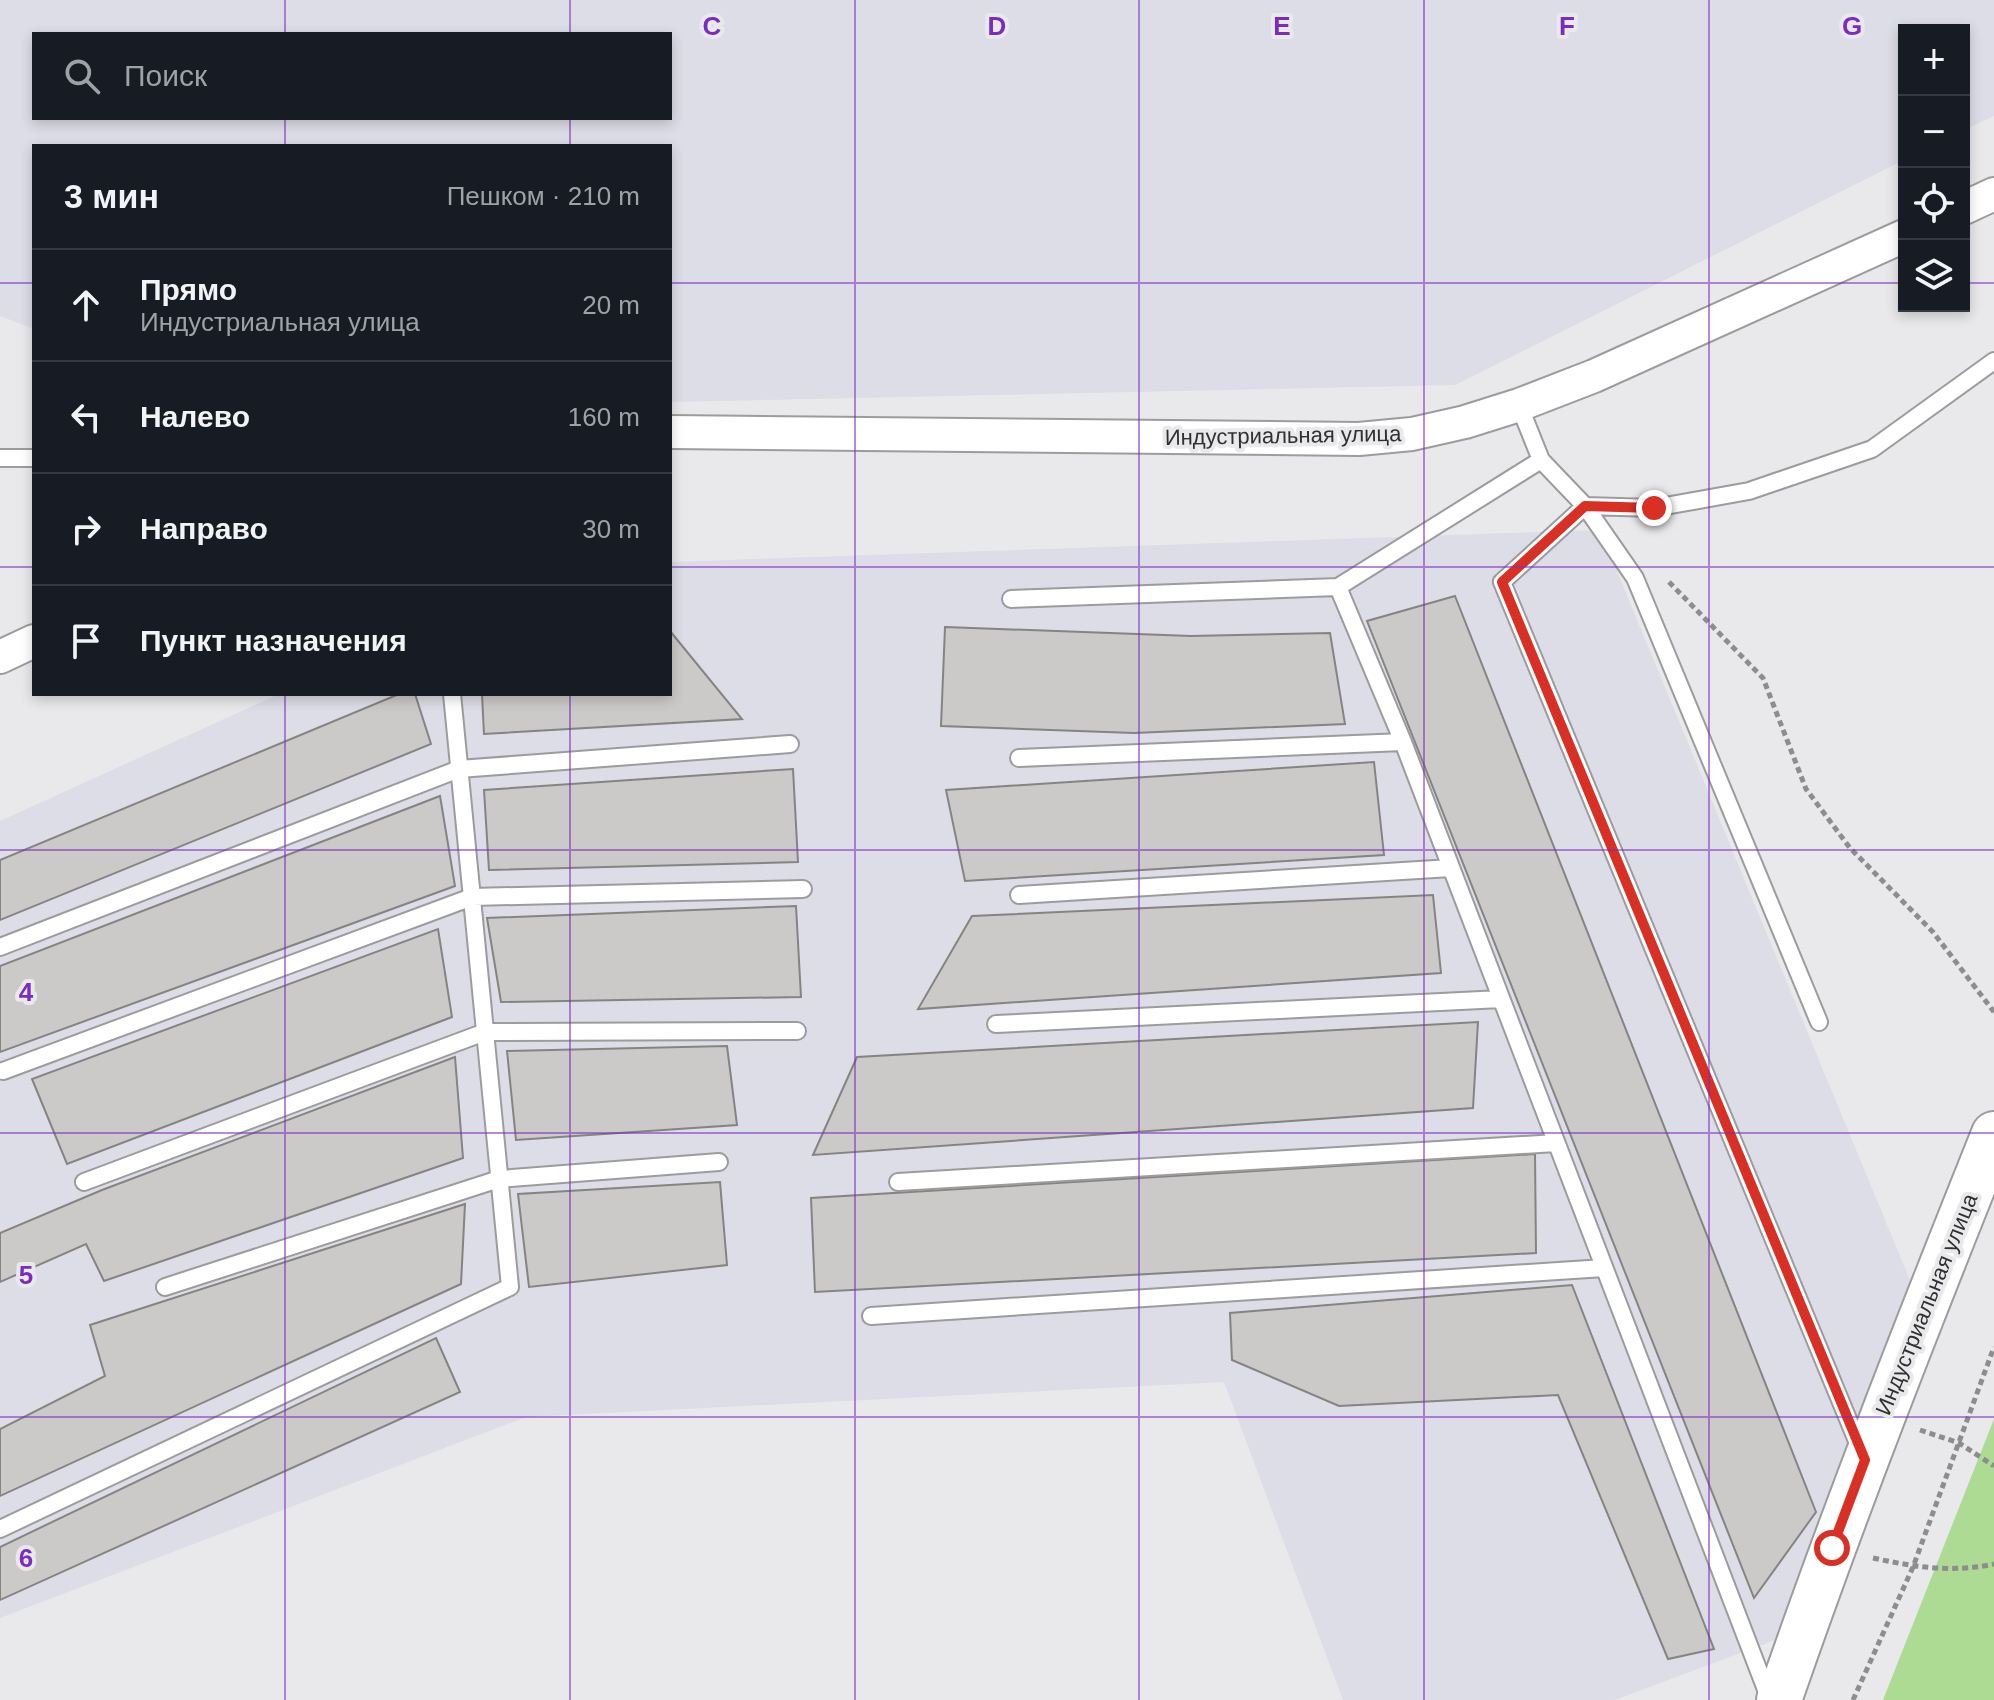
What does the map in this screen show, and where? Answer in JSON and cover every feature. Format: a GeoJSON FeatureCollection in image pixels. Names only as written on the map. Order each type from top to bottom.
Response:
{"type":"FeatureCollection","features":[{"type":"Feature","properties":{"kind":"street"},"geometry":{"type":"LineString","coordinates":[[1970,205],[1994,194]]}},
{"type":"Feature","properties":{"kind":"street","name":"Индустриальная улица"},"geometry":{"type":"LineString","coordinates":[[672,432],[1359,439],[1412,434],[1519,405],[1622,364],[1898,239]]}},
{"type":"Feature","properties":{"kind":"street"},"geometry":{"type":"LineString","coordinates":[[0,657],[32,642]]}},
{"type":"Feature","properties":{"kind":"street","name":"Индустриальная улица"},"geometry":{"type":"LineString","coordinates":[[1779,1700],[1881,1417],[1994,1134]]}},
{"type":"Feature","properties":{"kind":"lane"},"geometry":{"type":"LineString","coordinates":[[1865,1460],[1502,582],[1585,506],[1654,508],[1749,491],[1872,449],[1994,361]]}},
{"type":"Feature","properties":{"kind":"lane"},"geometry":{"type":"LineString","coordinates":[[1519,405],[1541,460],[1585,506],[1635,578],[1819,1022]]}},
{"type":"Feature","properties":{"kind":"lane"},"geometry":{"type":"LineString","coordinates":[[0,458],[32,458]]}},
{"type":"Feature","properties":{"kind":"lane"},"geometry":{"type":"LineString","coordinates":[[1011,599],[1338,587],[1541,460]]}},
{"type":"Feature","properties":{"kind":"lane"},"geometry":{"type":"LineString","coordinates":[[1338,587],[1403,742],[1770,1700]]}},
{"type":"Feature","properties":{"kind":"lane"},"geometry":{"type":"LineString","coordinates":[[0,1529],[510,1287],[452,696]]}},
{"type":"Feature","properties":{"kind":"lane"},"geometry":{"type":"LineString","coordinates":[[1019,758],[1403,742]]}},
{"type":"Feature","properties":{"kind":"lane"},"geometry":{"type":"LineString","coordinates":[[0,947],[459,769],[790,744]]}},
{"type":"Feature","properties":{"kind":"lane"},"geometry":{"type":"LineString","coordinates":[[1019,895],[1451,868]]}},
{"type":"Feature","properties":{"kind":"lane"},"geometry":{"type":"LineString","coordinates":[[3,1071],[472,897],[803,889]]}},
{"type":"Feature","properties":{"kind":"lane"},"geometry":{"type":"LineString","coordinates":[[996,1024],[1501,999]]}},
{"type":"Feature","properties":{"kind":"lane"},"geometry":{"type":"LineString","coordinates":[[84,1182],[485,1032],[797,1031]]}},
{"type":"Feature","properties":{"kind":"lane"},"geometry":{"type":"LineString","coordinates":[[898,1182],[1556,1143]]}},
{"type":"Feature","properties":{"kind":"lane"},"geometry":{"type":"LineString","coordinates":[[165,1287],[499,1179],[719,1162]]}},
{"type":"Feature","properties":{"kind":"lane"},"geometry":{"type":"LineString","coordinates":[[871,1316],[1604,1268]]}},
{"type":"Feature","properties":{"kind":"path"},"geometry":{"type":"LineString","coordinates":[[1660,573],[1763,678],[1806,789],[1850,848],[1933,932],[1994,1012]]}},
{"type":"Feature","properties":{"kind":"path"},"geometry":{"type":"LineString","coordinates":[[1853,1700],[1913,1567],[1994,1347]]}},
{"type":"Feature","properties":{"kind":"path"},"geometry":{"type":"LineString","coordinates":[[1881,1417],[1959,1443],[1994,1466]]}},
{"type":"Feature","properties":{"kind":"path"},"geometry":{"type":"LineString","coordinates":[[1832,1548],[1913,1567],[1968,1570],[1994,1564]]}},
{"type":"Feature","properties":{"kind":"shaded area"},"geometry":{"type":"Polygon","coordinates":[[[0,0],[1994,0],[1994,116],[1970,127],[1970,24],[1898,24],[1898,163],[1455,385],[672,402],[672,144],[32,144],[32,328],[0,316],[0,0]]]}},
{"type":"Feature","properties":{"kind":"shaded area"},"geometry":{"type":"Polygon","coordinates":[[[1600,530],[1914,1290],[1786,1636],[1615,1700],[1343,1700],[1224,1382],[526,1417],[0,1618],[0,821],[275,696],[672,696],[672,562],[1600,530]]]}},
{"type":"Feature","properties":{"kind":"green space"},"geometry":{"type":"Polygon","coordinates":[[[1994,1419],[1994,1700],[1883,1700],[1994,1419]]]}},
{"type":"Feature","properties":{"kind":"building"},"geometry":{"type":"Polygon","coordinates":[[[1455,596],[1816,1512],[1754,1598],[1367,621],[1455,596]]]}},
{"type":"Feature","properties":{"kind":"building"},"geometry":{"type":"Polygon","coordinates":[[[945,627],[1191,636],[1330,633],[1345,724],[1134,733],[941,726],[945,627]]]}},
{"type":"Feature","properties":{"kind":"building"},"geometry":{"type":"Polygon","coordinates":[[[672,633],[742,719],[484,734],[482,696],[672,696],[672,633]]]}},
{"type":"Feature","properties":{"kind":"building"},"geometry":{"type":"Polygon","coordinates":[[[394,696],[416,696],[431,744],[0,920],[0,860],[394,696]]]}},
{"type":"Feature","properties":{"kind":"building"},"geometry":{"type":"Polygon","coordinates":[[[1374,762],[1384,855],[965,881],[946,790],[1374,762]]]}},
{"type":"Feature","properties":{"kind":"building"},"geometry":{"type":"Polygon","coordinates":[[[793,769],[798,862],[489,870],[484,790],[793,769]]]}},
{"type":"Feature","properties":{"kind":"building"},"geometry":{"type":"Polygon","coordinates":[[[440,796],[455,886],[0,1052],[0,966],[440,796]]]}},
{"type":"Feature","properties":{"kind":"building"},"geometry":{"type":"Polygon","coordinates":[[[1433,895],[1441,973],[918,1009],[972,916],[1433,895]]]}},
{"type":"Feature","properties":{"kind":"building"},"geometry":{"type":"Polygon","coordinates":[[[796,906],[801,997],[501,1002],[487,918],[796,906]]]}},
{"type":"Feature","properties":{"kind":"building"},"geometry":{"type":"Polygon","coordinates":[[[438,929],[452,1017],[67,1164],[32,1079],[438,929]]]}},
{"type":"Feature","properties":{"kind":"building"},"geometry":{"type":"Polygon","coordinates":[[[1478,1022],[1473,1108],[813,1155],[857,1057],[1478,1022]]]}},
{"type":"Feature","properties":{"kind":"building"},"geometry":{"type":"Polygon","coordinates":[[[727,1046],[737,1125],[516,1140],[507,1051],[727,1046]]]}},
{"type":"Feature","properties":{"kind":"building"},"geometry":{"type":"Polygon","coordinates":[[[455,1057],[463,1158],[104,1281],[86,1244],[0,1282],[0,1233],[102,1190],[455,1057]]]}},
{"type":"Feature","properties":{"kind":"building"},"geometry":{"type":"Polygon","coordinates":[[[1535,1154],[1536,1253],[815,1292],[811,1198],[1535,1154]]]}},
{"type":"Feature","properties":{"kind":"building"},"geometry":{"type":"Polygon","coordinates":[[[720,1182],[727,1265],[529,1287],[518,1194],[720,1182]]]}},
{"type":"Feature","properties":{"kind":"building"},"geometry":{"type":"Polygon","coordinates":[[[465,1204],[461,1284],[0,1496],[0,1429],[105,1376],[90,1325],[465,1204]]]}},
{"type":"Feature","properties":{"kind":"building"},"geometry":{"type":"Polygon","coordinates":[[[1572,1285],[1714,1649],[1668,1659],[1558,1395],[1339,1406],[1232,1360],[1230,1313],[1572,1285]]]}},
{"type":"Feature","properties":{"kind":"building"},"geometry":{"type":"Polygon","coordinates":[[[436,1338],[460,1392],[0,1600],[0,1547],[436,1338]]]}},
{"type":"Feature","properties":{"kind":"route"},"geometry":{"type":"LineString","coordinates":[[1654,508],[1585,506],[1502,582],[1865,1460],[1832,1548]]}}]}
